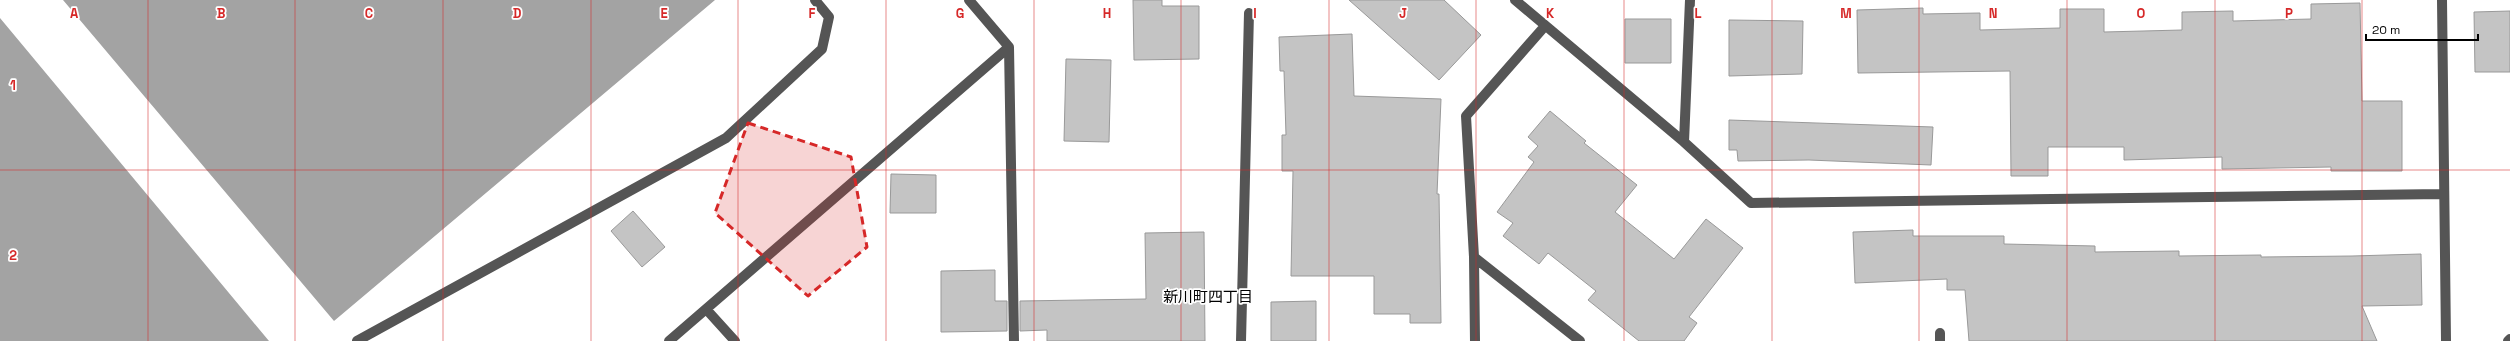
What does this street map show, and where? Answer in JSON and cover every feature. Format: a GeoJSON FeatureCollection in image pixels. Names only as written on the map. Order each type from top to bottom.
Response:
{"type":"FeatureCollection","features":[{"type":"Feature","properties":{"kind":"street"},"geometry":{"type":"LineString","coordinates":[[357,341],[726,138],[822,49],[829,17],[815,0]]}},
{"type":"Feature","properties":{"kind":"street"},"geometry":{"type":"LineString","coordinates":[[969,0],[1009,47],[1014,341]]}},
{"type":"Feature","properties":{"kind":"street"},"geometry":{"type":"LineString","coordinates":[[1515,0],[1684,142],[1751,203],[2443,194]]}},
{"type":"Feature","properties":{"kind":"street"},"geometry":{"type":"LineString","coordinates":[[1684,142],[1690,0]]}},
{"type":"Feature","properties":{"kind":"street"},"geometry":{"type":"LineString","coordinates":[[2442,0],[2443,194],[2446,341]]}},
{"type":"Feature","properties":{"kind":"street"},"geometry":{"type":"LineString","coordinates":[[1242,341],[1249,13]]}},
{"type":"Feature","properties":{"kind":"street"},"geometry":{"type":"LineString","coordinates":[[1475,341],[1474,257],[1466,116],[1545,26]]}},
{"type":"Feature","properties":{"kind":"street"},"geometry":{"type":"LineString","coordinates":[[669,341],[1009,47]]}},
{"type":"Feature","properties":{"kind":"street"},"geometry":{"type":"LineString","coordinates":[[1474,257],[1580,341]]}},
{"type":"Feature","properties":{"kind":"street"},"geometry":{"type":"LineString","coordinates":[[706,309],[735,341]]}},
{"type":"Feature","properties":{"kind":"highlighted area"},"geometry":{"type":"Polygon","coordinates":[[[748,123],[851,157],[867,247],[808,296],[715,213],[748,123]]]}},
{"type":"Feature","properties":{"kind":"shaded area"},"geometry":{"type":"Polygon","coordinates":[[[63,0],[715,0],[334,321],[63,0]]]}},
{"type":"Feature","properties":{"kind":"shaded area"},"geometry":{"type":"Polygon","coordinates":[[[0,18],[269,341],[0,341],[0,18]]]}},
{"type":"Feature","properties":{"kind":"building"},"geometry":{"type":"Polygon","coordinates":[[[1133,0],[1162,0],[1162,6],[1199,6],[1199,59],[1134,60],[1133,0]]]}},
{"type":"Feature","properties":{"kind":"building"},"geometry":{"type":"Polygon","coordinates":[[[1349,0],[1444,0],[1481,35],[1439,80],[1349,0]]]}},
{"type":"Feature","properties":{"kind":"building"},"geometry":{"type":"Polygon","coordinates":[[[2360,3],[2362,101],[2402,101],[2402,171],[2331,171],[2331,167],[2222,169],[2222,157],[2124,160],[2124,147],[2048,147],[2048,176],[2011,176],[2010,71],[1858,73],[1857,10],[1923,8],[1923,14],[1980,13],[1980,30],[2060,28],[2060,9],[2104,9],[2104,32],[2182,30],[2182,12],[2233,11],[2233,21],[2311,19],[2311,4],[2360,3]]]}},
{"type":"Feature","properties":{"kind":"building"},"geometry":{"type":"Polygon","coordinates":[[[2510,11],[2510,72],[2475,72],[2474,12],[2510,11]]]}},
{"type":"Feature","properties":{"kind":"building"},"geometry":{"type":"Polygon","coordinates":[[[1625,19],[1671,19],[1671,63],[1625,63],[1625,19]]]}},
{"type":"Feature","properties":{"kind":"building"},"geometry":{"type":"Polygon","coordinates":[[[1729,20],[1803,21],[1802,74],[1729,76],[1729,20]]]}},
{"type":"Feature","properties":{"kind":"building"},"geometry":{"type":"Polygon","coordinates":[[[1352,34],[1354,96],[1441,99],[1437,194],[1439,194],[1441,323],[1410,323],[1410,314],[1374,314],[1374,276],[1291,276],[1293,171],[1282,171],[1282,135],[1286,135],[1284,71],[1280,71],[1279,37],[1352,34]]]}},
{"type":"Feature","properties":{"kind":"building"},"geometry":{"type":"Polygon","coordinates":[[[1066,59],[1111,60],[1109,142],[1064,141],[1066,59]]]}},
{"type":"Feature","properties":{"kind":"building"},"geometry":{"type":"Polygon","coordinates":[[[1550,111],[1586,141],[1584,143],[1637,185],[1615,212],[1674,259],[1706,219],[1743,248],[1689,317],[1697,323],[1684,341],[1639,341],[1588,300],[1596,291],[1548,253],[1539,264],[1503,236],[1513,223],[1497,212],[1534,162],[1528,157],[1538,146],[1528,137],[1550,111]]]}},
{"type":"Feature","properties":{"kind":"building"},"geometry":{"type":"Polygon","coordinates":[[[1729,120],[1933,127],[1931,165],[1809,160],[1738,161],[1737,150],[1729,150],[1729,120]]]}},
{"type":"Feature","properties":{"kind":"building"},"geometry":{"type":"Polygon","coordinates":[[[891,174],[936,175],[936,213],[890,213],[891,174]]]}},
{"type":"Feature","properties":{"kind":"building"},"geometry":{"type":"Polygon","coordinates":[[[633,211],[665,247],[642,267],[611,231],[633,211]]]}},
{"type":"Feature","properties":{"kind":"building"},"geometry":{"type":"Polygon","coordinates":[[[1913,230],[1913,236],[2004,236],[2004,244],[2095,246],[2095,252],[2179,251],[2179,256],[2261,255],[2261,257],[2421,254],[2422,305],[2362,306],[2377,341],[1969,341],[1965,290],[1947,290],[1947,279],[1855,283],[1853,232],[1913,230]]]}},
{"type":"Feature","properties":{"kind":"building"},"geometry":{"type":"Polygon","coordinates":[[[1204,232],[1205,341],[1047,341],[1047,330],[1020,331],[1020,301],[1146,299],[1145,233],[1204,232]]]}},
{"type":"Feature","properties":{"kind":"building"},"geometry":{"type":"Polygon","coordinates":[[[995,270],[995,301],[1007,301],[1007,331],[941,332],[941,271],[995,270]]]}},
{"type":"Feature","properties":{"kind":"building"},"geometry":{"type":"Polygon","coordinates":[[[1316,301],[1316,341],[1271,341],[1271,302],[1316,301]]]}},
{"type":"Feature","properties":{"kind":"district","name":"新川町四丁目"},"geometry":{"type":"Point","coordinates":[1208,296]}}]}
